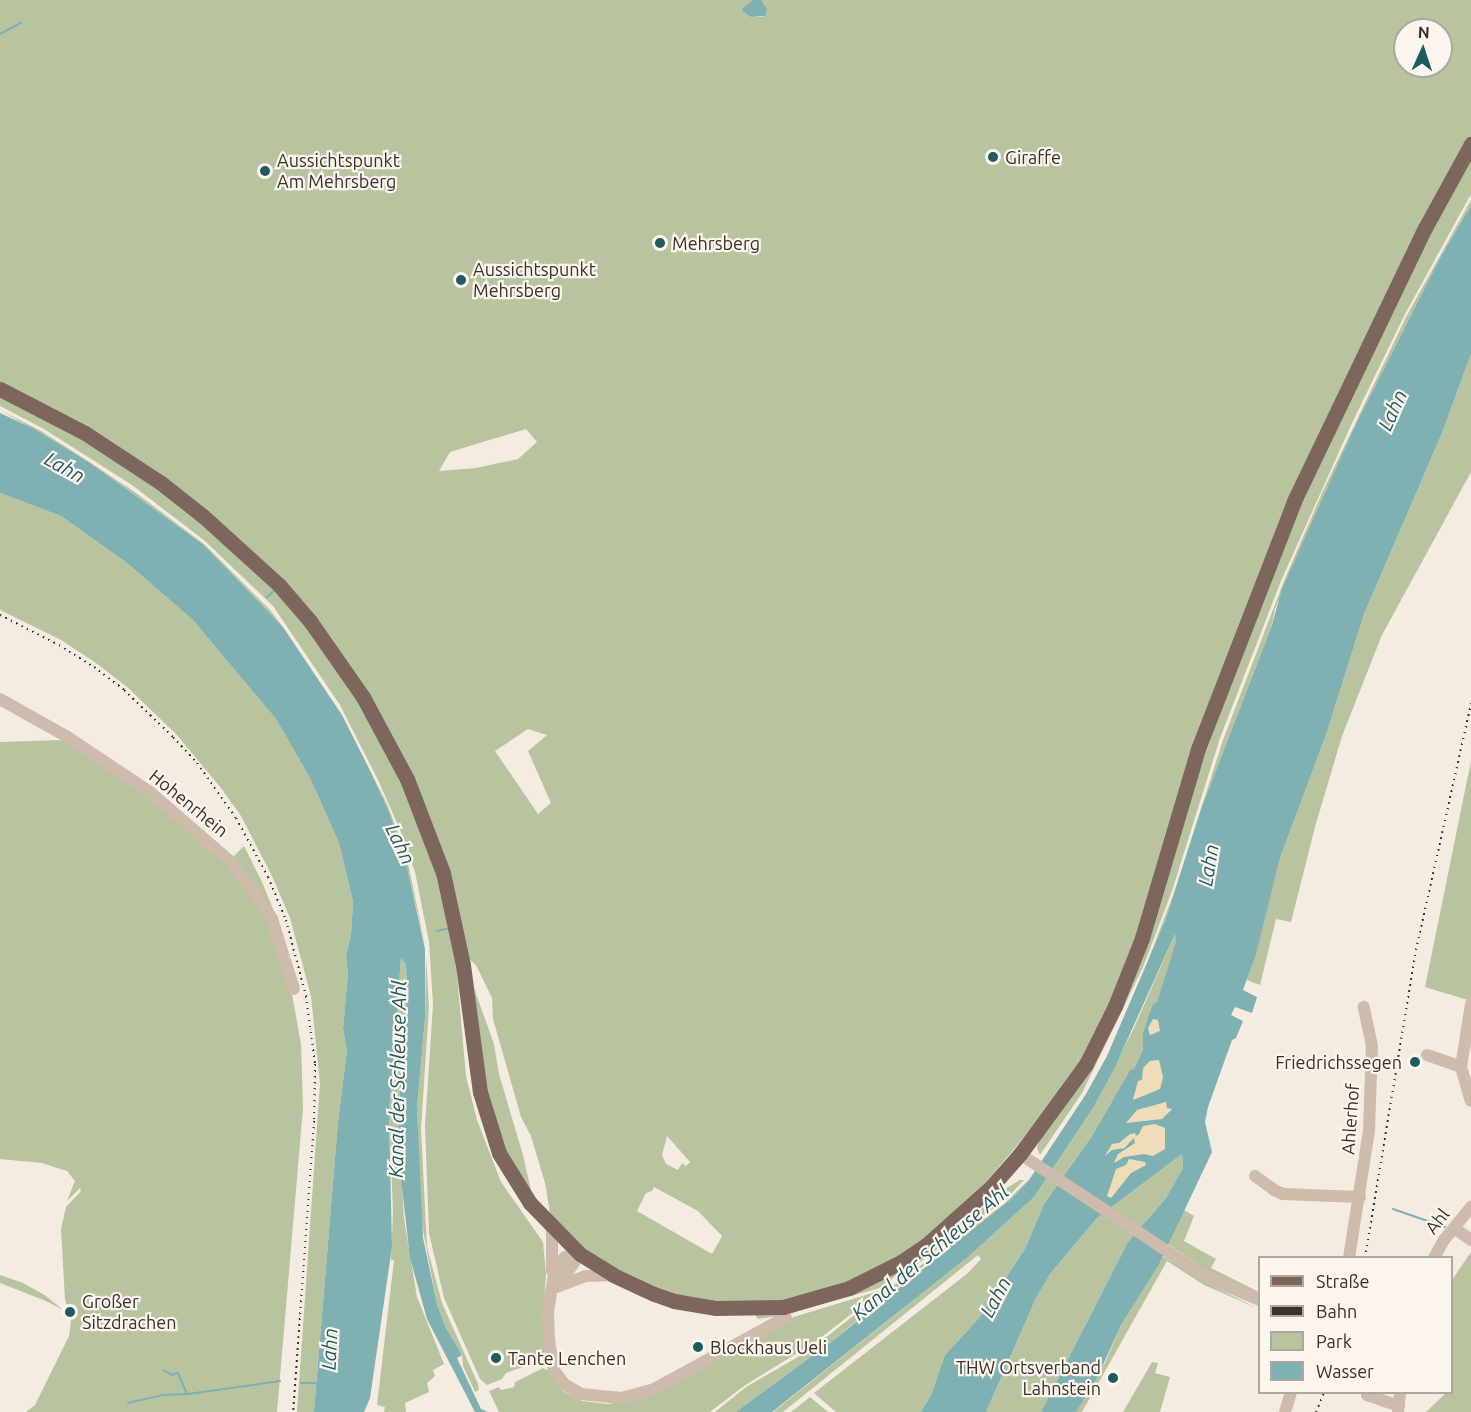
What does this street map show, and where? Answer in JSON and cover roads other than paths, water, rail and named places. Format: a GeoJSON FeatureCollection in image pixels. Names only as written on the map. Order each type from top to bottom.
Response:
{"type":"FeatureCollection","features":[{"type":"Feature","properties":{"kind":"main road"},"geometry":{"type":"LineString","coordinates":[[0,389],[85,433],[161,483],[203,516],[279,585],[310,621],[363,697],[407,779],[443,873],[463,965],[476,1073],[492,1134],[519,1187],[552,1227],[580,1254],[613,1275],[674,1301],[716,1308],[772,1308],[826,1297],[879,1274],[926,1245],[961,1216],[1024,1156],[1086,1064],[1115,1006],[1142,938],[1198,749],[1294,501],[1420,238],[1471,144]]}},
{"type":"Feature","properties":{"kind":"street","name":"Hohenrhein"},"geometry":{"type":"LineString","coordinates":[[0,699],[66,736],[150,792],[230,861],[272,919],[294,989]]}},
{"type":"Feature","properties":{"kind":"street"},"geometry":{"type":"LineString","coordinates":[[1471,1004],[1461,1067],[1471,1101]]}},
{"type":"Feature","properties":{"kind":"street","name":"Ahlerhof"},"geometry":{"type":"LineString","coordinates":[[1349,1256],[1369,1130],[1371,1031],[1364,1007]]}},
{"type":"Feature","properties":{"kind":"street"},"geometry":{"type":"LineString","coordinates":[[1427,1055],[1461,1067]]}},
{"type":"Feature","properties":{"kind":"street"},"geometry":{"type":"LineString","coordinates":[[1024,1156],[1193,1268],[1219,1283],[1258,1299]]}},
{"type":"Feature","properties":{"kind":"street"},"geometry":{"type":"LineString","coordinates":[[1255,1176],[1283,1194],[1360,1197]]}},
{"type":"Feature","properties":{"kind":"street","name":"Ahl"},"geometry":{"type":"LineString","coordinates":[[1435,1256],[1471,1208]]}},
{"type":"Feature","properties":{"kind":"street"},"geometry":{"type":"LineString","coordinates":[[552,1227],[554,1287]]}},
{"type":"Feature","properties":{"kind":"street"},"geometry":{"type":"LineString","coordinates":[[1454,1228],[1471,1240]]}},
{"type":"Feature","properties":{"kind":"street"},"geometry":{"type":"LineString","coordinates":[[580,1254],[565,1257],[559,1262],[548,1311],[549,1340],[558,1378],[581,1394],[606,1399],[635,1395],[662,1386],[786,1317]]}},
{"type":"Feature","properties":{"kind":"street"},"geometry":{"type":"LineString","coordinates":[[554,1287],[586,1276],[613,1275]]}},
{"type":"Feature","properties":{"kind":"street"},"geometry":{"type":"LineString","coordinates":[[1285,1412],[1290,1394]]}},
{"type":"Feature","properties":{"kind":"street"},"geometry":{"type":"LineString","coordinates":[[1367,1395],[1398,1409],[1400,1394]]}},
{"type":"Feature","properties":{"kind":"water"},"geometry":{"type":"Polygon","coordinates":[[[752,0],[762,0],[767,10],[765,16],[751,17],[741,10],[752,0]]]}},
{"type":"Feature","properties":{"kind":"water","name":"Lahn"},"geometry":{"type":"Polygon","coordinates":[[[1471,205],[1471,354],[1442,433],[1364,614],[1327,732],[1280,858],[1256,954],[1243,990],[1257,997],[1252,1013],[1235,1007],[1231,1015],[1243,1021],[1236,1038],[1232,1040],[1208,1107],[1205,1122],[1212,1152],[1159,1264],[1121,1325],[1098,1376],[1076,1412],[1041,1412],[1128,1242],[1166,1198],[1183,1168],[1182,1154],[1097,1218],[1050,1274],[1036,1298],[986,1412],[921,1412],[931,1395],[945,1355],[979,1318],[1025,1249],[1044,1204],[1092,1136],[1130,1070],[1134,1069],[1143,1049],[1143,1033],[1148,1017],[1153,1004],[1157,1002],[1176,942],[1175,934],[1115,1067],[1093,1108],[1034,1197],[968,1257],[772,1412],[736,1412],[831,1342],[1010,1200],[1029,1180],[1086,1094],[1107,1056],[1165,921],[1201,809],[1271,628],[1282,589],[1356,424],[1439,260],[1471,205]],[[1153,1019],[1148,1028],[1150,1035],[1160,1031],[1158,1020],[1153,1019]],[[1159,1060],[1150,1061],[1143,1068],[1142,1080],[1138,1081],[1133,1100],[1160,1089],[1163,1077],[1159,1060]],[[1166,1102],[1137,1110],[1126,1123],[1162,1119],[1172,1109],[1167,1108],[1166,1102]],[[1155,1124],[1143,1126],[1136,1136],[1135,1133],[1130,1134],[1119,1143],[1112,1144],[1105,1156],[1112,1150],[1124,1148],[1134,1138],[1135,1143],[1118,1154],[1114,1163],[1124,1157],[1144,1154],[1153,1156],[1165,1149],[1165,1128],[1155,1124]],[[1129,1159],[1126,1165],[1116,1169],[1107,1196],[1111,1198],[1131,1173],[1146,1165],[1145,1162],[1129,1159]]]}},
{"type":"Feature","properties":{"kind":"water","name":"Lahn"},"geometry":{"type":"Polygon","coordinates":[[[0,413],[34,429],[93,465],[204,545],[283,627],[342,715],[369,769],[389,812],[405,858],[425,949],[425,1018],[417,1108],[423,1238],[437,1304],[446,1328],[462,1355],[457,1358],[481,1409],[488,1412],[475,1412],[427,1319],[410,1258],[400,1170],[398,1114],[407,997],[406,964],[401,958],[389,1114],[392,1247],[370,1398],[364,1412],[314,1412],[338,1122],[347,1051],[343,1029],[348,974],[346,956],[351,935],[353,901],[339,843],[310,778],[276,719],[193,620],[127,563],[61,516],[0,493],[0,413]]]}},
{"type":"Feature","properties":{"kind":"waterway"},"geometry":{"type":"LineString","coordinates":[[0,34],[21,23]]}},
{"type":"Feature","properties":{"kind":"waterway"},"geometry":{"type":"LineString","coordinates":[[267,597],[274,591]]}},
{"type":"Feature","properties":{"kind":"waterway"},"geometry":{"type":"LineString","coordinates":[[437,931],[449,928]]}},
{"type":"Feature","properties":{"kind":"waterway"},"geometry":{"type":"LineString","coordinates":[[1393,1209],[1445,1227]]}},
{"type":"Feature","properties":{"kind":"waterway"},"geometry":{"type":"LineString","coordinates":[[163,1370],[172,1375],[178,1373],[187,1394]]}},
{"type":"Feature","properties":{"kind":"waterway"},"geometry":{"type":"LineString","coordinates":[[128,1403],[162,1395],[188,1394],[280,1381]]}},
{"type":"Feature","properties":{"kind":"waterway"},"geometry":{"type":"LineString","coordinates":[[301,1383],[316,1383]]}},
{"type":"Feature","properties":{"kind":"railway"},"geometry":{"type":"LineString","coordinates":[[0,615],[59,645],[94,667],[124,690],[173,737],[197,763],[236,818],[268,877],[286,920],[306,996],[315,1064],[314,1121],[293,1412]]}},
{"type":"Feature","properties":{"kind":"railway"},"geometry":{"type":"LineString","coordinates":[[1365,1256],[1416,950],[1471,703]]}},
{"type":"Feature","properties":{"kind":"railway"},"geometry":{"type":"LineString","coordinates":[[1316,1412],[1323,1394]]}},
{"type":"Feature","properties":{"kind":"place","name":"Giraffe"},"geometry":{"type":"Point","coordinates":[993,157]}},
{"type":"Feature","properties":{"kind":"place","name":"Aussichtspunkt Am Mehrsberg"},"geometry":{"type":"Point","coordinates":[265,171]}},
{"type":"Feature","properties":{"kind":"place","name":"Mehrsberg"},"geometry":{"type":"Point","coordinates":[660,243]}},
{"type":"Feature","properties":{"kind":"place","name":"Aussichtspunkt Mehrsberg"},"geometry":{"type":"Point","coordinates":[461,280]}},
{"type":"Feature","properties":{"kind":"place","name":"Friedrichssegen"},"geometry":{"type":"Point","coordinates":[1415,1062]}},
{"type":"Feature","properties":{"kind":"place","name":"Großer Sitzdrachen"},"geometry":{"type":"Point","coordinates":[70,1312]}},
{"type":"Feature","properties":{"kind":"place","name":"Blockhaus Ueli"},"geometry":{"type":"Point","coordinates":[698,1347]}},
{"type":"Feature","properties":{"kind":"place","name":"Tante Lenchen"},"geometry":{"type":"Point","coordinates":[496,1358]}},
{"type":"Feature","properties":{"kind":"place","name":"THW Ortsverband Lahnstein"},"geometry":{"type":"Point","coordinates":[1113,1378]}},
{"type":"Feature","properties":{"kind":"water label","name":"Kanal der Schleuse Ahl"},"geometry":{"type":"Point","coordinates":[397,1079]}},
{"type":"Feature","properties":{"kind":"water label","name":"Kanal der Schleuse Ahl"},"geometry":{"type":"Point","coordinates":[930,1252]}}]}
